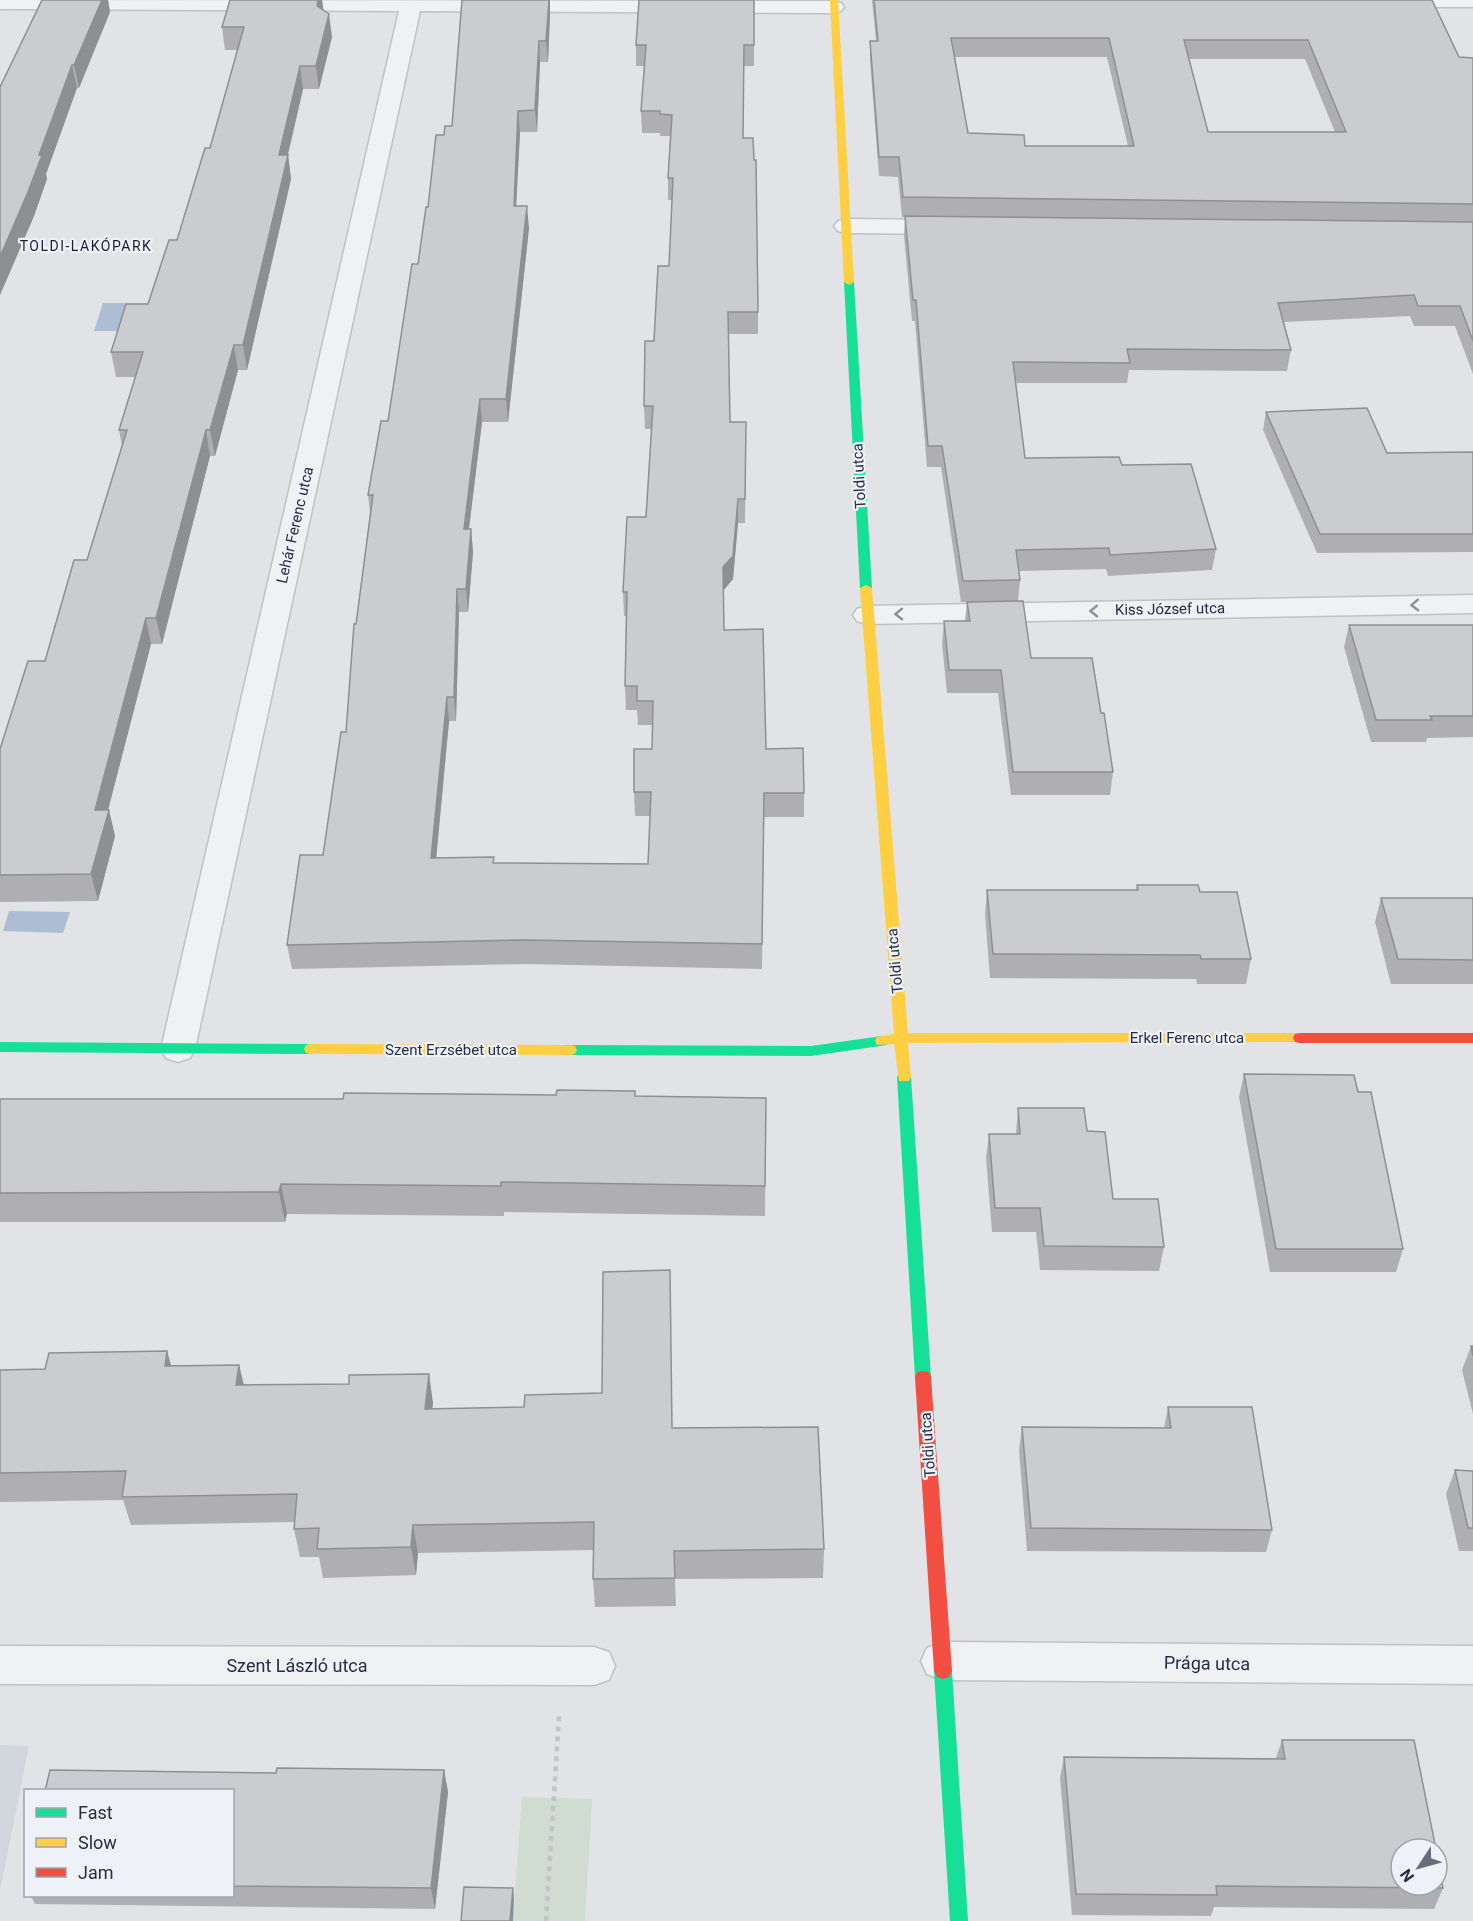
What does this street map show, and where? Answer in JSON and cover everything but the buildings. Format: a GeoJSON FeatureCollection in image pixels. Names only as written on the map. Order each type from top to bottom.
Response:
{"type":"FeatureCollection","features":[{"type":"Feature","properties":{"kind":"street"},"geometry":{"type":"LineString","coordinates":[[1367,1],[1473,2]]}},
{"type":"Feature","properties":{"kind":"street"},"geometry":{"type":"LineString","coordinates":[[0,3],[834,4]]}},
{"type":"Feature","properties":{"kind":"street","name":"Lehár Ferenc utca"},"geometry":{"type":"LineString","coordinates":[[178,1049],[412,3]]}},
{"type":"Feature","properties":{"kind":"street","name":"Toldi utca"},"geometry":{"type":"LineString","coordinates":[[834,4],[867,615],[901,1038],[958,1921]]}},
{"type":"Feature","properties":{"kind":"street"},"geometry":{"type":"LineString","coordinates":[[846,226],[976,227]]}},
{"type":"Feature","properties":{"kind":"street","name":"Kiss József utca"},"geometry":{"type":"LineString","coordinates":[[867,615],[1473,604]]}},
{"type":"Feature","properties":{"kind":"street","name":"Szent Erzsébet utca"},"geometry":{"type":"LineString","coordinates":[[0,1047],[811,1051],[901,1038]]}},
{"type":"Feature","properties":{"kind":"street","name":"Erkel Ferenc utca"},"geometry":{"type":"LineString","coordinates":[[901,1038],[1473,1038]]}},
{"type":"Feature","properties":{"kind":"street","name":"Prága utca"},"geometry":{"type":"LineString","coordinates":[[942,1661],[1473,1665]]}},
{"type":"Feature","properties":{"kind":"street","name":"Szent László utca"},"geometry":{"type":"LineString","coordinates":[[0,1665],[578,1665]]}},
{"type":"Feature","properties":{"kind":"path"},"geometry":{"type":"LineString","coordinates":[[546,1921],[578,1665]]}},
{"type":"Feature","properties":{"kind":"shaded area"},"geometry":{"type":"Polygon","coordinates":[[[0,1745],[29,1746],[0,1891],[0,1745]]]}},
{"type":"Feature","properties":{"kind":"shaded area"},"geometry":{"type":"Polygon","coordinates":[[[522,1797],[592,1799],[585,1921],[513,1921],[522,1797]]]}},
{"type":"Feature","properties":{"kind":"water"},"geometry":{"type":"Polygon","coordinates":[[[103,303],[127,303],[118,331],[94,331],[103,303]]]}},
{"type":"Feature","properties":{"kind":"water"},"geometry":{"type":"Polygon","coordinates":[[[9,911],[70,912],[63,933],[3,931],[9,911]]]}},
{"type":"Feature","properties":{"kind":"traffic: fast"},"geometry":{"type":"LineString","coordinates":[[849,282],[866,588]]}},
{"type":"Feature","properties":{"kind":"traffic: fast"},"geometry":{"type":"LineString","coordinates":[[570,1050],[811,1051],[882,1041]]}},
{"type":"Feature","properties":{"kind":"traffic: fast"},"geometry":{"type":"LineString","coordinates":[[0,1047],[311,1049]]}},
{"type":"Feature","properties":{"kind":"traffic: fast"},"geometry":{"type":"LineString","coordinates":[[904,1077],[923,1377]]}},
{"type":"Feature","properties":{"kind":"traffic: fast"},"geometry":{"type":"LineString","coordinates":[[943,1671],[959,1921]]}},
{"type":"Feature","properties":{"kind":"traffic: slow"},"geometry":{"type":"LineString","coordinates":[[834,0],[849,282]]}},
{"type":"Feature","properties":{"kind":"traffic: slow"},"geometry":{"type":"LineString","coordinates":[[866,588],[904,1077]]}},
{"type":"Feature","properties":{"kind":"traffic: slow"},"geometry":{"type":"LineString","coordinates":[[882,1041],[901,1038],[1300,1038]]}},
{"type":"Feature","properties":{"kind":"traffic: slow"},"geometry":{"type":"LineString","coordinates":[[311,1049],[570,1050]]}},
{"type":"Feature","properties":{"kind":"traffic: jam"},"geometry":{"type":"LineString","coordinates":[[1300,1038],[1473,1038]]}},
{"type":"Feature","properties":{"kind":"traffic: jam"},"geometry":{"type":"LineString","coordinates":[[923,1377],[943,1671]]}},
{"type":"Feature","properties":{"kind":"district","name":"TOLDI-LAKÓPARK"},"geometry":{"type":"Point","coordinates":[86,246]}}]}
